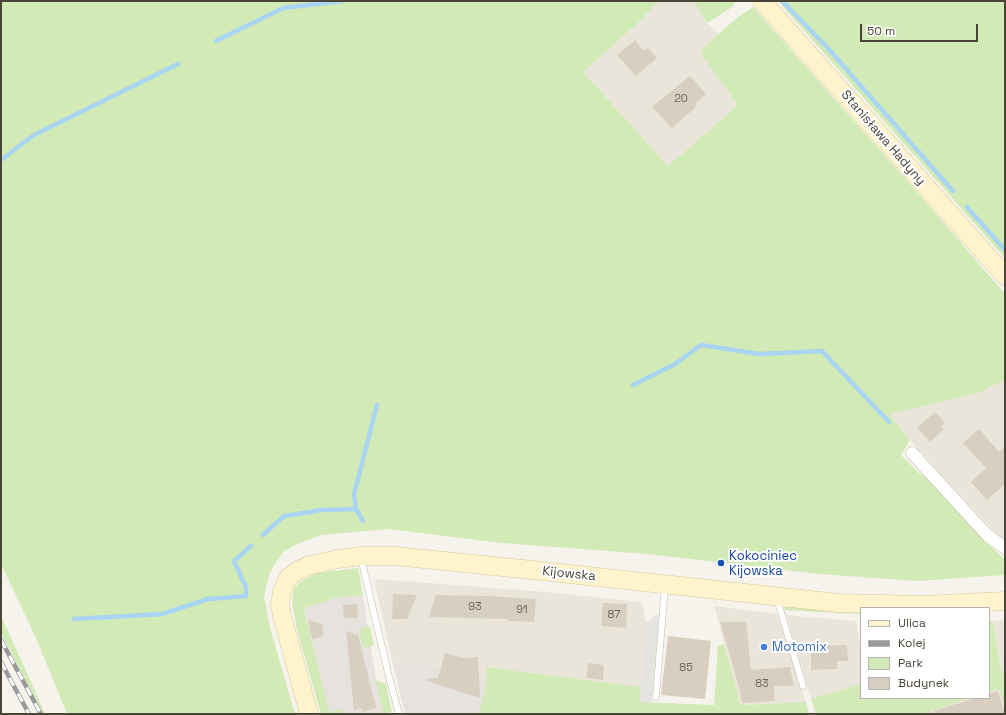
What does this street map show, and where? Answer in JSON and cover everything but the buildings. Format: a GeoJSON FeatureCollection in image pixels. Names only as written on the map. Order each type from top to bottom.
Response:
{"type":"FeatureCollection","features":[{"type":"Feature","properties":{"kind":"street","name":"Stanisława Hadyny"},"geometry":{"type":"LineString","coordinates":[[762,1],[1005,276]]}},
{"type":"Feature","properties":{"kind":"street"},"geometry":{"type":"LineString","coordinates":[[912,453],[988,536],[1005,548]]}},
{"type":"Feature","properties":{"kind":"street","name":"Kijowska"},"geometry":{"type":"LineString","coordinates":[[309,714],[286,633],[280,604],[282,592],[288,578],[297,571],[317,563],[361,556],[395,556],[838,603],[924,605],[1005,600]]}},
{"type":"Feature","properties":{"kind":"lane"},"geometry":{"type":"LineString","coordinates":[[361,556],[399,714]]}},
{"type":"Feature","properties":{"kind":"lane"},"geometry":{"type":"LineString","coordinates":[[656,696],[665,584]]}},
{"type":"Feature","properties":{"kind":"lane"},"geometry":{"type":"LineString","coordinates":[[776,596],[803,686]]}},
{"type":"Feature","properties":{"kind":"shaded area"},"geometry":{"type":"Polygon","coordinates":[[[659,1],[694,1],[707,23],[719,34],[707,44],[700,53],[738,105],[668,166],[583,72],[638,23],[659,1]]]}},
{"type":"Feature","properties":{"kind":"shaded area"},"geometry":{"type":"Polygon","coordinates":[[[1005,380],[1004,540],[999,537],[910,440],[889,414],[978,393],[1005,380]]]}},
{"type":"Feature","properties":{"kind":"shaded area"},"geometry":{"type":"Polygon","coordinates":[[[376,579],[545,592],[642,602],[646,623],[641,687],[486,667],[487,682],[413,661],[393,664],[375,584],[376,579]]]}},
{"type":"Feature","properties":{"kind":"shaded area"},"geometry":{"type":"Polygon","coordinates":[[[363,595],[383,714],[342,714],[341,709],[329,713],[304,607],[335,598],[363,595]]]}},
{"type":"Feature","properties":{"kind":"shaded area"},"geometry":{"type":"Polygon","coordinates":[[[714,606],[777,614],[806,702],[741,705],[714,606]]]}},
{"type":"Feature","properties":{"kind":"shaded area"},"geometry":{"type":"Polygon","coordinates":[[[659,613],[652,703],[640,702],[646,623],[659,613]]]}},
{"type":"Feature","properties":{"kind":"shaded area"},"geometry":{"type":"Polygon","coordinates":[[[786,615],[856,621],[860,645],[860,684],[811,699],[786,615]]]}},
{"type":"Feature","properties":{"kind":"shaded area"},"geometry":{"type":"Polygon","coordinates":[[[1005,620],[1005,714],[865,714],[910,699],[990,699],[990,673],[1001,668],[993,621],[1005,620]]]}},
{"type":"Feature","properties":{"kind":"shaded area"},"geometry":{"type":"Polygon","coordinates":[[[413,661],[487,682],[479,714],[405,714],[393,664],[413,661]]]}},
{"type":"Feature","properties":{"kind":"green space"},"geometry":{"type":"Polygon","coordinates":[[[1,1],[659,1],[638,23],[583,72],[668,166],[738,105],[700,53],[707,44],[737,18],[753,7],[1005,294],[1005,380],[978,393],[889,414],[910,440],[901,455],[920,474],[926,477],[983,539],[1005,560],[1005,575],[917,581],[819,574],[648,554],[502,543],[389,529],[321,535],[297,544],[283,552],[270,572],[264,597],[270,628],[295,714],[67,714],[36,638],[1,564],[1,1]]]}},
{"type":"Feature","properties":{"kind":"green space"},"geometry":{"type":"Polygon","coordinates":[[[694,1],[736,1],[731,8],[707,23],[694,1]]]}},
{"type":"Feature","properties":{"kind":"green space"},"geometry":{"type":"Polygon","coordinates":[[[778,1],[1005,1],[1005,258],[921,163],[778,1]]]}},
{"type":"Feature","properties":{"kind":"green space"},"geometry":{"type":"Polygon","coordinates":[[[358,568],[363,595],[335,598],[304,608],[329,712],[342,709],[342,714],[321,714],[297,630],[292,602],[294,588],[303,580],[317,573],[358,568]]]}},
{"type":"Feature","properties":{"kind":"green space"},"geometry":{"type":"Polygon","coordinates":[[[783,601],[860,610],[860,614],[784,610],[783,601]]]}},
{"type":"Feature","properties":{"kind":"green space"},"geometry":{"type":"Polygon","coordinates":[[[1,616],[45,714],[43,714],[1,633],[1,616]]]}},
{"type":"Feature","properties":{"kind":"green space"},"geometry":{"type":"Polygon","coordinates":[[[990,621],[993,621],[1001,669],[1005,679],[1005,707],[999,689],[990,692],[990,621]]]}},
{"type":"Feature","properties":{"kind":"green space"},"geometry":{"type":"Polygon","coordinates":[[[361,627],[370,627],[374,645],[364,648],[360,637],[361,627]]]}},
{"type":"Feature","properties":{"kind":"green space"},"geometry":{"type":"Polygon","coordinates":[[[724,644],[741,705],[806,702],[809,714],[479,714],[487,682],[486,667],[641,687],[640,702],[714,705],[718,646],[724,644]]]}},
{"type":"Feature","properties":{"kind":"green space"},"geometry":{"type":"Polygon","coordinates":[[[376,680],[386,684],[392,712],[383,714],[376,680]]]}},
{"type":"Feature","properties":{"kind":"green space"},"geometry":{"type":"Polygon","coordinates":[[[860,684],[860,699],[967,699],[922,714],[816,714],[811,699],[860,684]]]}},
{"type":"Feature","properties":{"kind":"waterway"},"geometry":{"type":"LineString","coordinates":[[216,41],[283,8],[342,1]]}},
{"type":"Feature","properties":{"kind":"waterway"},"geometry":{"type":"LineString","coordinates":[[782,1],[826,46],[953,191]]}},
{"type":"Feature","properties":{"kind":"waterway"},"geometry":{"type":"LineString","coordinates":[[1,160],[34,135],[178,64]]}},
{"type":"Feature","properties":{"kind":"waterway"},"geometry":{"type":"LineString","coordinates":[[967,207],[1005,250]]}},
{"type":"Feature","properties":{"kind":"waterway"},"geometry":{"type":"LineString","coordinates":[[633,385],[675,364],[701,345],[759,354],[822,351],[889,422]]}},
{"type":"Feature","properties":{"kind":"waterway"},"geometry":{"type":"LineString","coordinates":[[356,509],[354,494],[377,405]]}},
{"type":"Feature","properties":{"kind":"waterway"},"geometry":{"type":"LineString","coordinates":[[263,535],[284,516],[322,510],[356,509],[363,521]]}},
{"type":"Feature","properties":{"kind":"waterway"},"geometry":{"type":"LineString","coordinates":[[74,619],[162,614],[208,599],[246,596],[246,587],[234,561],[251,546]]}},
{"type":"Feature","properties":{"kind":"railway"},"geometry":{"type":"LineString","coordinates":[[1,640],[41,714]]}},
{"type":"Feature","properties":{"kind":"railway"},"geometry":{"type":"LineString","coordinates":[[1,662],[29,714]]}},
{"type":"Feature","properties":{"kind":"place","name":"Kokociniec Kijowska"},"geometry":{"type":"Point","coordinates":[721,563]}},
{"type":"Feature","properties":{"kind":"place","name":"Motomix"},"geometry":{"type":"Point","coordinates":[764,647]}}]}
